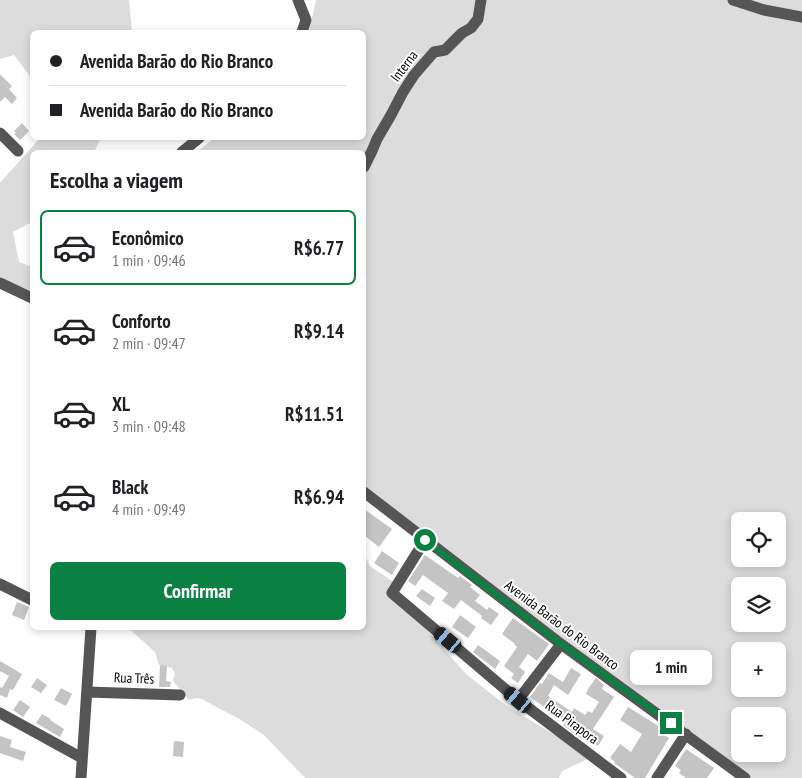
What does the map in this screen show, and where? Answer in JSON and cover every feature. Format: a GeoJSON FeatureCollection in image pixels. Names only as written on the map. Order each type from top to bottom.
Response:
{"type":"FeatureCollection","features":[{"type":"Feature","properties":{"kind":"street"},"geometry":{"type":"LineString","coordinates":[[298,0],[306,20],[303,30]]}},
{"type":"Feature","properties":{"kind":"street","name":"Interna"},"geometry":{"type":"LineString","coordinates":[[366,163],[377,139],[414,75],[434,52],[445,50],[471,28],[478,19],[481,0]]}},
{"type":"Feature","properties":{"kind":"street"},"geometry":{"type":"LineString","coordinates":[[733,0],[764,10],[802,17]]}},
{"type":"Feature","properties":{"kind":"street"},"geometry":{"type":"LineString","coordinates":[[0,133],[18,151]]}},
{"type":"Feature","properties":{"kind":"street"},"geometry":{"type":"LineString","coordinates":[[184,150],[197,140]]}},
{"type":"Feature","properties":{"kind":"street"},"geometry":{"type":"LineString","coordinates":[[0,283],[30,297]]}},
{"type":"Feature","properties":{"kind":"street","name":"Avenida Barão do Rio Branco"},"geometry":{"type":"LineString","coordinates":[[366,494],[561,644],[745,778]]}},
{"type":"Feature","properties":{"kind":"street","name":"Rua Pirapora"},"geometry":{"type":"LineString","coordinates":[[425,540],[392,593],[518,700],[621,778]]}},
{"type":"Feature","properties":{"kind":"street"},"geometry":{"type":"LineString","coordinates":[[0,584],[30,599]]}},
{"type":"Feature","properties":{"kind":"street"},"geometry":{"type":"LineString","coordinates":[[81,778],[91,630]]}},
{"type":"Feature","properties":{"kind":"street"},"geometry":{"type":"LineString","coordinates":[[518,700],[561,644]]}},
{"type":"Feature","properties":{"kind":"street","name":"Rua Três"},"geometry":{"type":"LineString","coordinates":[[87,692],[180,695]]}},
{"type":"Feature","properties":{"kind":"street"},"geometry":{"type":"LineString","coordinates":[[0,713],[82,758]]}},
{"type":"Feature","properties":{"kind":"street"},"geometry":{"type":"LineString","coordinates":[[657,778],[686,734]]}},
{"type":"Feature","properties":{"kind":"shaded area"},"geometry":{"type":"Polygon","coordinates":[[[0,0],[129,0],[132,30],[30,30],[30,76],[14,55],[0,59],[0,0]]]}},
{"type":"Feature","properties":{"kind":"shaded area"},"geometry":{"type":"Polygon","coordinates":[[[316,0],[802,0],[802,778],[748,778],[366,492],[366,150],[199,150],[212,140],[366,140],[366,30],[309,30],[316,0]]]}},
{"type":"Feature","properties":{"kind":"shaded area"},"geometry":{"type":"Polygon","coordinates":[[[38,140],[100,140],[95,150],[30,150],[30,223],[13,232],[19,262],[30,266],[30,290],[0,278],[0,183],[38,140]]]}},
{"type":"Feature","properties":{"kind":"shaded area"},"geometry":{"type":"Polygon","coordinates":[[[366,558],[370,566],[395,583],[388,595],[413,614],[466,674],[508,707],[592,757],[562,771],[559,778],[305,778],[264,735],[202,699],[189,700],[173,681],[175,674],[172,668],[159,665],[155,652],[130,630],[366,630],[366,558]]]}},
{"type":"Feature","properties":{"kind":"building"},"geometry":{"type":"Polygon","coordinates":[[[0,74],[12,86],[9,89],[17,98],[12,104],[5,97],[0,102],[0,74]]]}},
{"type":"Feature","properties":{"kind":"building"},"geometry":{"type":"Polygon","coordinates":[[[22,123],[29,131],[20,140],[14,134],[16,133],[14,131],[22,123]]]}},
{"type":"Feature","properties":{"kind":"building"},"geometry":{"type":"Polygon","coordinates":[[[366,510],[392,529],[379,547],[366,537],[366,510]]]}},
{"type":"Feature","properties":{"kind":"building"},"geometry":{"type":"Polygon","coordinates":[[[382,551],[399,563],[392,575],[374,563],[382,551]]]}},
{"type":"Feature","properties":{"kind":"building"},"geometry":{"type":"Polygon","coordinates":[[[425,555],[458,578],[460,576],[472,585],[470,587],[480,595],[475,601],[487,610],[489,607],[499,614],[491,625],[461,600],[454,609],[442,601],[448,593],[423,575],[415,586],[408,581],[425,555]]]}},
{"type":"Feature","properties":{"kind":"building"},"geometry":{"type":"Polygon","coordinates":[[[422,589],[435,598],[430,606],[416,596],[422,589]]]}},
{"type":"Feature","properties":{"kind":"building"},"geometry":{"type":"Polygon","coordinates":[[[17,602],[29,607],[24,620],[12,615],[17,602]]]}},
{"type":"Feature","properties":{"kind":"building"},"geometry":{"type":"Polygon","coordinates":[[[460,615],[476,627],[468,638],[452,627],[460,615]]]}},
{"type":"Feature","properties":{"kind":"building"},"geometry":{"type":"Polygon","coordinates":[[[513,618],[549,644],[537,661],[528,654],[519,667],[525,672],[518,683],[511,678],[514,674],[504,666],[517,647],[502,634],[513,618]]]}},
{"type":"Feature","properties":{"kind":"building"},"geometry":{"type":"Polygon","coordinates":[[[478,645],[500,661],[495,669],[473,652],[478,645]]]}},
{"type":"Feature","properties":{"kind":"building"},"geometry":{"type":"Polygon","coordinates":[[[0,661],[22,674],[13,690],[10,689],[7,698],[0,695],[0,687],[2,688],[9,676],[0,671],[0,661]]]}},
{"type":"Feature","properties":{"kind":"building"},"geometry":{"type":"Polygon","coordinates":[[[160,665],[167,666],[166,681],[171,682],[170,687],[159,687],[160,665]]]}},
{"type":"Feature","properties":{"kind":"building"},"geometry":{"type":"Polygon","coordinates":[[[571,668],[581,674],[568,695],[554,685],[548,696],[572,712],[574,708],[585,715],[588,711],[592,713],[599,702],[586,694],[596,678],[604,685],[602,689],[614,697],[593,729],[604,736],[598,746],[583,737],[582,739],[563,725],[566,722],[530,697],[549,673],[563,682],[571,668]]]}},
{"type":"Feature","properties":{"kind":"building"},"geometry":{"type":"Polygon","coordinates":[[[37,678],[47,685],[41,693],[31,687],[37,678]]]}},
{"type":"Feature","properties":{"kind":"building"},"geometry":{"type":"Polygon","coordinates":[[[61,688],[72,694],[66,706],[54,700],[61,688]]]}},
{"type":"Feature","properties":{"kind":"building"},"geometry":{"type":"Polygon","coordinates":[[[20,700],[30,707],[23,717],[13,710],[20,700]]]}},
{"type":"Feature","properties":{"kind":"building"},"geometry":{"type":"Polygon","coordinates":[[[628,707],[660,727],[658,731],[669,738],[645,778],[635,778],[610,758],[620,744],[631,752],[642,734],[620,720],[628,707]]]}},
{"type":"Feature","properties":{"kind":"building"},"geometry":{"type":"Polygon","coordinates":[[[42,714],[64,729],[60,737],[36,723],[42,714]]]}},
{"type":"Feature","properties":{"kind":"building"},"geometry":{"type":"Polygon","coordinates":[[[0,736],[12,740],[10,747],[26,752],[23,761],[0,753],[0,736]]]}},
{"type":"Feature","properties":{"kind":"building"},"geometry":{"type":"Polygon","coordinates":[[[174,741],[184,742],[183,757],[173,756],[174,741]]]}},
{"type":"Feature","properties":{"kind":"building"},"geometry":{"type":"Polygon","coordinates":[[[686,749],[714,768],[707,778],[686,778],[679,773],[681,770],[675,766],[686,749]]]}},
{"type":"Feature","properties":{"kind":"route"},"geometry":{"type":"LineString","coordinates":[[425,540],[561,644],[671,723]]}}]}
